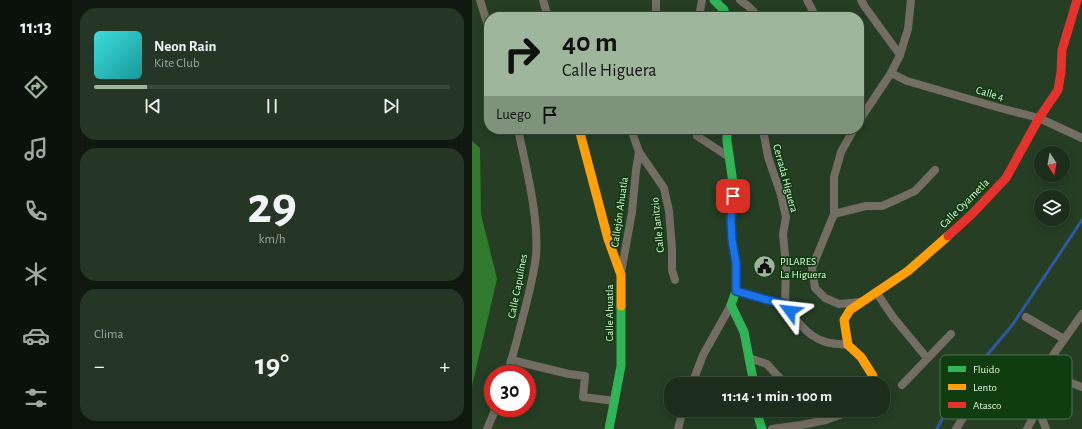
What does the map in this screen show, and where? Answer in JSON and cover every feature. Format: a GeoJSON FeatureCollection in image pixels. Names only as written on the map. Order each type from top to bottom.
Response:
{"type":"FeatureCollection","features":[{"type":"Feature","properties":{"kind":"street"},"geometry":{"type":"LineString","coordinates":[[480,0],[484,13]]}},
{"type":"Feature","properties":{"kind":"street"},"geometry":{"type":"LineString","coordinates":[[543,0],[547,12]]}},
{"type":"Feature","properties":{"kind":"street"},"geometry":{"type":"LineString","coordinates":[[656,0],[656,12]]}},
{"type":"Feature","properties":{"kind":"street"},"geometry":{"type":"LineString","coordinates":[[700,12],[702,0]]}},
{"type":"Feature","properties":{"kind":"street"},"geometry":{"type":"LineString","coordinates":[[714,0],[725,12]]}},
{"type":"Feature","properties":{"kind":"street"},"geometry":{"type":"LineString","coordinates":[[740,0],[754,12]]}},
{"type":"Feature","properties":{"kind":"street"},"geometry":{"type":"LineString","coordinates":[[807,0],[813,12]]}},
{"type":"Feature","properties":{"kind":"street"},"geometry":{"type":"LineString","coordinates":[[862,0],[865,7],[900,55]]}},
{"type":"Feature","properties":{"kind":"street"},"geometry":{"type":"LineString","coordinates":[[864,114],[891,73],[900,55],[908,29],[912,0]]}},
{"type":"Feature","properties":{"kind":"street","name":"Calle Oyametla"},"geometry":{"type":"LineString","coordinates":[[848,345],[844,320],[850,310],[908,271],[972,214],[1006,178],[1040,118],[1058,90],[1062,50],[1077,0]]}},
{"type":"Feature","properties":{"kind":"street","name":"Calle 4"},"geometry":{"type":"LineString","coordinates":[[891,73],[907,81],[1040,118],[1082,138]]}},
{"type":"Feature","properties":{"kind":"street","name":"Calle Capulines"},"geometry":{"type":"LineString","coordinates":[[510,365],[530,290],[536,255],[535,219],[519,134]]}},
{"type":"Feature","properties":{"kind":"street","name":"Calle Ahuatla"},"geometry":{"type":"LineString","coordinates":[[580,134],[608,239],[621,275],[621,366],[609,429]]}},
{"type":"Feature","properties":{"kind":"street","name":"Calle Janitzio"},"geometry":{"type":"LineString","coordinates":[[633,134],[639,152],[664,188],[669,211],[672,270],[675,280]]}},
{"type":"Feature","properties":{"kind":"street"},"geometry":{"type":"LineString","coordinates":[[695,377],[703,355],[731,304],[736,291],[736,263],[732,240],[731,221],[733,183],[727,134]]}},
{"type":"Feature","properties":{"kind":"street","name":"Cerrada Higuera"},"geometry":{"type":"LineString","coordinates":[[764,134],[768,157],[781,195],[786,217],[783,234],[786,266],[785,304]]}},
{"type":"Feature","properties":{"kind":"street"},"geometry":{"type":"LineString","coordinates":[[851,134],[841,152],[834,177],[834,214],[812,268],[815,288],[826,298],[839,304],[863,302]]}},
{"type":"Feature","properties":{"kind":"street"},"geometry":{"type":"LineString","coordinates":[[697,136],[729,157]]}},
{"type":"Feature","properties":{"kind":"street","name":"Callejón Ahuatla"},"geometry":{"type":"LineString","coordinates":[[621,275],[632,212],[639,152]]}},
{"type":"Feature","properties":{"kind":"street"},"geometry":{"type":"LineString","coordinates":[[834,214],[866,206],[882,206],[915,191],[935,170]]}},
{"type":"Feature","properties":{"kind":"street"},"geometry":{"type":"LineString","coordinates":[[736,291],[785,304],[812,336],[824,342],[848,345],[860,357],[873,377]]}},
{"type":"Feature","properties":{"kind":"street"},"geometry":{"type":"LineString","coordinates":[[876,292],[893,317],[927,358]]}},
{"type":"Feature","properties":{"kind":"street"},"geometry":{"type":"LineString","coordinates":[[731,304],[744,332],[753,377]]}},
{"type":"Feature","properties":{"kind":"street"},"geometry":{"type":"LineString","coordinates":[[1053,355],[1082,314]]}},
{"type":"Feature","properties":{"kind":"street"},"geometry":{"type":"LineString","coordinates":[[1026,317],[1064,339]]}},
{"type":"Feature","properties":{"kind":"street"},"geometry":{"type":"LineString","coordinates":[[902,385],[950,334]]}},
{"type":"Feature","properties":{"kind":"street"},"geometry":{"type":"LineString","coordinates":[[749,358],[768,364],[779,377]]}},
{"type":"Feature","properties":{"kind":"street"},"geometry":{"type":"LineString","coordinates":[[511,360],[569,374],[585,376],[583,397],[615,401]]}},
{"type":"Feature","properties":{"kind":"street"},"geometry":{"type":"LineString","coordinates":[[1072,384],[1082,388]]}},
{"type":"Feature","properties":{"kind":"street"},"geometry":{"type":"LineString","coordinates":[[487,429],[492,417]]}},
{"type":"Feature","properties":{"kind":"street"},"geometry":{"type":"LineString","coordinates":[[678,429],[681,417]]}},
{"type":"Feature","properties":{"kind":"street"},"geometry":{"type":"LineString","coordinates":[[758,417],[762,429]]}},
{"type":"Feature","properties":{"kind":"street"},"geometry":{"type":"LineString","coordinates":[[772,429],[801,425],[834,417]]}},
{"type":"Feature","properties":{"kind":"street"},"geometry":{"type":"LineString","coordinates":[[956,429],[962,419]]}},
{"type":"Feature","properties":{"kind":"street"},"geometry":{"type":"LineString","coordinates":[[1027,429],[1032,419]]}},
{"type":"Feature","properties":{"kind":"street"},"geometry":{"type":"LineString","coordinates":[[1042,419],[1046,429]]}},
{"type":"Feature","properties":{"kind":"green space"},"geometry":{"type":"Polygon","coordinates":[[[472,141],[480,148],[481,214],[497,279],[472,386],[472,141]]]}},
{"type":"Feature","properties":{"kind":"waterway"},"geometry":{"type":"LineString","coordinates":[[987,355],[1013,324],[1082,220]]}},
{"type":"Feature","properties":{"kind":"waterway"},"geometry":{"type":"LineString","coordinates":[[937,429],[942,419]]}},
{"type":"Feature","properties":{"kind":"traffic: fast"},"geometry":{"type":"LineString","coordinates":[[714,0],[725,12]]}},
{"type":"Feature","properties":{"kind":"traffic: fast"},"geometry":{"type":"LineString","coordinates":[[727,134],[733,183],[731,221],[732,240],[736,263],[736,291],[731,305],[744,332],[753,377]]}},
{"type":"Feature","properties":{"kind":"traffic: fast"},"geometry":{"type":"LineString","coordinates":[[609,429],[621,366],[621,306]]}},
{"type":"Feature","properties":{"kind":"traffic: fast"},"geometry":{"type":"LineString","coordinates":[[758,417],[762,429]]}},
{"type":"Feature","properties":{"kind":"traffic: slow"},"geometry":{"type":"LineString","coordinates":[[580,134],[608,239],[621,275],[621,306]]}},
{"type":"Feature","properties":{"kind":"traffic: slow"},"geometry":{"type":"LineString","coordinates":[[873,377],[861,357],[848,345],[844,320],[850,310],[908,271],[948,236]]}},
{"type":"Feature","properties":{"kind":"traffic: jam"},"geometry":{"type":"LineString","coordinates":[[948,236],[972,214],[1006,178],[1039,118],[1058,90],[1062,50],[1077,0]]}},
{"type":"Feature","properties":{"kind":"place","name":"PILARES La Higuera"},"geometry":{"type":"Point","coordinates":[764,267]}},
{"type":"Feature","properties":{"kind":"route"},"geometry":{"type":"LineString","coordinates":[[733,196],[731,221],[732,240],[736,263],[736,291],[785,304],[790,311]]}}]}
